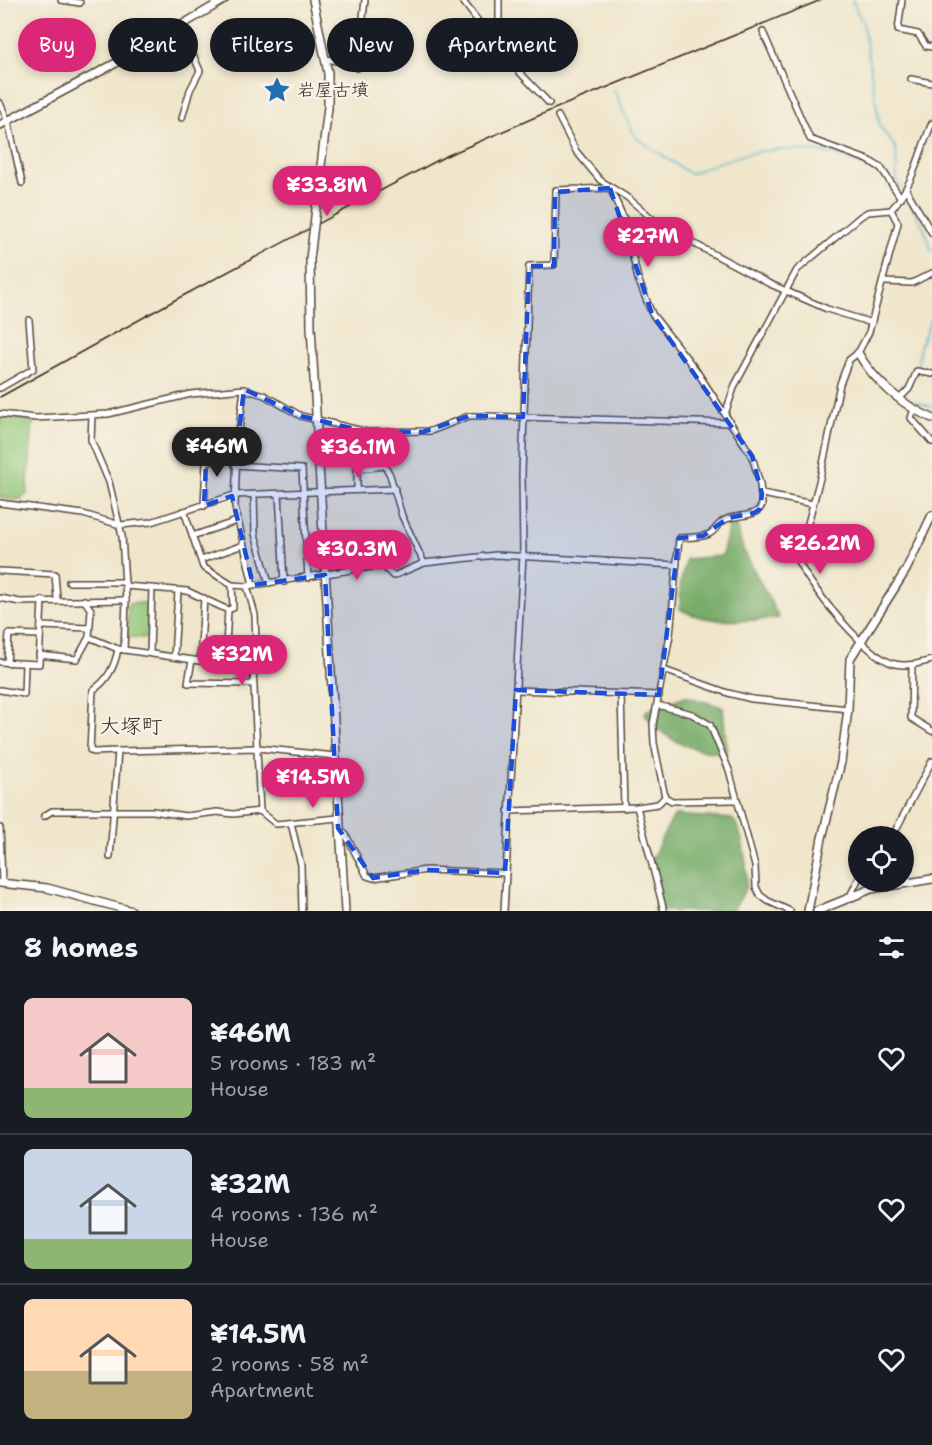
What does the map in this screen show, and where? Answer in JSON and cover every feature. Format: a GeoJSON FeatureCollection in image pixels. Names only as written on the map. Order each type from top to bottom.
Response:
{"type":"FeatureCollection","features":[{"type":"Feature","properties":{"kind":"street"},"geometry":{"type":"LineString","coordinates":[[61,0],[80,3]]}},
{"type":"Feature","properties":{"kind":"street"},"geometry":{"type":"LineString","coordinates":[[194,18],[224,0]]}},
{"type":"Feature","properties":{"kind":"street"},"geometry":{"type":"LineString","coordinates":[[313,0],[326,59],[328,106],[310,267],[311,327],[338,828],[345,911]]}},
{"type":"Feature","properties":{"kind":"street"},"geometry":{"type":"LineString","coordinates":[[326,59],[358,66],[365,0]]}},
{"type":"Feature","properties":{"kind":"street"},"geometry":{"type":"LineString","coordinates":[[462,0],[476,18]]}},
{"type":"Feature","properties":{"kind":"street"},"geometry":{"type":"LineString","coordinates":[[499,0],[499,18]]}},
{"type":"Feature","properties":{"kind":"street"},"geometry":{"type":"LineString","coordinates":[[902,0],[898,30],[918,34],[926,46],[932,48]]}},
{"type":"Feature","properties":{"kind":"street"},"geometry":{"type":"LineString","coordinates":[[763,32],[810,139],[868,160],[881,168],[902,198]]}},
{"type":"Feature","properties":{"kind":"street"},"geometry":{"type":"LineString","coordinates":[[0,125],[108,66]]}},
{"type":"Feature","properties":{"kind":"street"},"geometry":{"type":"LineString","coordinates":[[182,118],[190,90],[200,71],[198,66]]}},
{"type":"Feature","properties":{"kind":"street"},"geometry":{"type":"LineString","coordinates":[[521,72],[549,103]]}},
{"type":"Feature","properties":{"kind":"street"},"geometry":{"type":"LineString","coordinates":[[910,79],[932,83]]}},
{"type":"Feature","properties":{"kind":"street"},"geometry":{"type":"LineString","coordinates":[[0,103],[8,121],[22,183]]}},
{"type":"Feature","properties":{"kind":"street"},"geometry":{"type":"LineString","coordinates":[[558,116],[576,151],[610,188],[624,219],[638,279],[652,314],[696,370],[753,456],[762,495],[760,509],[754,513],[728,518],[718,524],[712,533],[680,538],[664,670],[653,724],[654,743],[665,796],[672,801],[735,800]]}},
{"type":"Feature","properties":{"kind":"street"},"geometry":{"type":"LineString","coordinates":[[725,414],[735,385],[797,270],[810,257],[868,212],[891,210],[907,191],[932,123]]}},
{"type":"Feature","properties":{"kind":"street"},"geometry":{"type":"LineString","coordinates":[[504,911],[523,555],[524,417],[529,266],[554,265],[555,192],[558,189],[610,188],[628,198],[661,226],[752,275],[828,309],[872,323]]}},
{"type":"Feature","properties":{"kind":"street"},"geometry":{"type":"LineString","coordinates":[[907,191],[932,232]]}},
{"type":"Feature","properties":{"kind":"street"},"geometry":{"type":"LineString","coordinates":[[891,210],[898,223],[884,282],[872,323],[858,353],[849,360],[840,384],[798,561],[843,623],[861,638],[867,649],[882,659],[896,664],[912,665],[932,660]]}},
{"type":"Feature","properties":{"kind":"street"},"geometry":{"type":"LineString","coordinates":[[884,282],[912,283],[932,273]]}},
{"type":"Feature","properties":{"kind":"street"},"geometry":{"type":"LineString","coordinates":[[0,388],[33,369],[29,320]]}},
{"type":"Feature","properties":{"kind":"street"},"geometry":{"type":"LineString","coordinates":[[858,353],[870,370],[899,399],[932,418]]}},
{"type":"Feature","properties":{"kind":"street"},"geometry":{"type":"LineString","coordinates":[[899,399],[909,389],[917,370],[932,374]]}},
{"type":"Feature","properties":{"kind":"street"},"geometry":{"type":"LineString","coordinates":[[0,414],[36,418],[92,416],[192,394],[244,389],[264,395],[301,416],[367,432],[423,432],[469,416],[730,423]]}},
{"type":"Feature","properties":{"kind":"street"},"geometry":{"type":"LineString","coordinates":[[201,647],[256,644],[257,624],[234,495],[244,389]]}},
{"type":"Feature","properties":{"kind":"street"},"geometry":{"type":"LineString","coordinates":[[914,409],[911,418],[932,442]]}},
{"type":"Feature","properties":{"kind":"street"},"geometry":{"type":"LineString","coordinates":[[92,416],[91,440],[110,482],[120,525],[126,600],[121,650],[103,684],[93,690],[90,750],[258,748],[335,756]]}},
{"type":"Feature","properties":{"kind":"street"},"geometry":{"type":"LineString","coordinates":[[367,432],[395,489],[402,516],[424,564]]}},
{"type":"Feature","properties":{"kind":"street"},"geometry":{"type":"LineString","coordinates":[[204,506],[206,462],[236,456]]}},
{"type":"Feature","properties":{"kind":"street"},"geometry":{"type":"LineString","coordinates":[[236,465],[302,469],[308,578]]}},
{"type":"Feature","properties":{"kind":"street"},"geometry":{"type":"LineString","coordinates":[[357,490],[357,468],[384,466]]}},
{"type":"Feature","properties":{"kind":"street"},"geometry":{"type":"LineString","coordinates":[[0,503],[83,514],[120,525],[151,522],[234,495],[395,489]]}},
{"type":"Feature","properties":{"kind":"street"},"geometry":{"type":"LineString","coordinates":[[279,494],[284,582]]}},
{"type":"Feature","properties":{"kind":"street"},"geometry":{"type":"LineString","coordinates":[[254,495],[255,534],[269,583]]}},
{"type":"Feature","properties":{"kind":"street"},"geometry":{"type":"LineString","coordinates":[[762,495],[813,504]]}},
{"type":"Feature","properties":{"kind":"street"},"geometry":{"type":"LineString","coordinates":[[184,511],[203,567],[232,585],[250,586],[284,582],[384,567],[393,576],[424,564],[496,555],[676,565]]}},
{"type":"Feature","properties":{"kind":"street"},"geometry":{"type":"LineString","coordinates":[[808,911],[822,838],[841,762],[848,709],[850,659],[861,638],[906,570],[932,515]]}},
{"type":"Feature","properties":{"kind":"street"},"geometry":{"type":"LineString","coordinates":[[192,536],[237,520]]}},
{"type":"Feature","properties":{"kind":"street"},"geometry":{"type":"LineString","coordinates":[[201,560],[243,545]]}},
{"type":"Feature","properties":{"kind":"street"},"geometry":{"type":"LineString","coordinates":[[0,571],[56,574],[57,599]]}},
{"type":"Feature","properties":{"kind":"street"},"geometry":{"type":"LineString","coordinates":[[69,582],[125,584],[178,591],[204,598],[228,610]]}},
{"type":"Feature","properties":{"kind":"street"},"geometry":{"type":"LineString","coordinates":[[228,610],[233,608],[232,585]]}},
{"type":"Feature","properties":{"kind":"street"},"geometry":{"type":"LineString","coordinates":[[150,653],[152,588]]}},
{"type":"Feature","properties":{"kind":"street"},"geometry":{"type":"LineString","coordinates":[[174,657],[178,591]]}},
{"type":"Feature","properties":{"kind":"street"},"geometry":{"type":"LineString","coordinates":[[0,598],[20,602],[57,599],[126,600]]}},
{"type":"Feature","properties":{"kind":"street"},"geometry":{"type":"LineString","coordinates":[[89,637],[121,650],[200,661],[204,598]]}},
{"type":"Feature","properties":{"kind":"street"},"geometry":{"type":"LineString","coordinates":[[0,662],[39,664],[42,600]]}},
{"type":"Feature","properties":{"kind":"street"},"geometry":{"type":"LineString","coordinates":[[39,655],[77,659],[89,637],[91,610],[84,600]]}},
{"type":"Feature","properties":{"kind":"street"},"geometry":{"type":"LineString","coordinates":[[226,645],[228,610]]}},
{"type":"Feature","properties":{"kind":"street"},"geometry":{"type":"LineString","coordinates":[[41,626],[89,628]]}},
{"type":"Feature","properties":{"kind":"street"},"geometry":{"type":"LineString","coordinates":[[7,663],[9,634],[40,635]]}},
{"type":"Feature","properties":{"kind":"street"},"geometry":{"type":"LineString","coordinates":[[252,646],[260,812]]}},
{"type":"Feature","properties":{"kind":"street"},"geometry":{"type":"LineString","coordinates":[[192,660],[188,683],[253,684]]}},
{"type":"Feature","properties":{"kind":"street"},"geometry":{"type":"LineString","coordinates":[[0,690],[24,694],[25,664]]}},
{"type":"Feature","properties":{"kind":"street"},"geometry":{"type":"LineString","coordinates":[[912,665],[911,718],[932,731]]}},
{"type":"Feature","properties":{"kind":"street"},"geometry":{"type":"LineString","coordinates":[[664,670],[728,693],[752,699],[848,709]]}},
{"type":"Feature","properties":{"kind":"street"},"geometry":{"type":"LineString","coordinates":[[516,690],[659,695]]}},
{"type":"Feature","properties":{"kind":"street"},"geometry":{"type":"LineString","coordinates":[[621,694],[624,808]]}},
{"type":"Feature","properties":{"kind":"street"},"geometry":{"type":"LineString","coordinates":[[657,705],[692,714],[710,725],[729,770],[735,800],[755,866],[756,887],[760,895],[790,911]]}},
{"type":"Feature","properties":{"kind":"street"},"geometry":{"type":"LineString","coordinates":[[110,857],[118,751]]}},
{"type":"Feature","properties":{"kind":"street"},"geometry":{"type":"LineString","coordinates":[[898,826],[932,760]]}},
{"type":"Feature","properties":{"kind":"street"},"geometry":{"type":"LineString","coordinates":[[508,811],[637,807],[658,804],[665,796]]}},
{"type":"Feature","properties":{"kind":"street"},"geometry":{"type":"LineString","coordinates":[[637,807],[664,911]]}},
{"type":"Feature","properties":{"kind":"street"},"geometry":{"type":"LineString","coordinates":[[44,816],[52,811],[153,811],[186,816],[217,812],[233,814],[260,812],[276,824],[338,818]]}},
{"type":"Feature","properties":{"kind":"street"},"geometry":{"type":"LineString","coordinates":[[291,824],[301,865],[302,911]]}},
{"type":"Feature","properties":{"kind":"street"},"geometry":{"type":"LineString","coordinates":[[0,828],[1,883],[47,888],[132,911]]}},
{"type":"Feature","properties":{"kind":"street"},"geometry":{"type":"LineString","coordinates":[[338,828],[346,835],[367,876],[373,878],[426,870],[505,873]]}},
{"type":"Feature","properties":{"kind":"street"},"geometry":{"type":"LineString","coordinates":[[817,911],[871,889],[932,879]]}},
{"type":"Feature","properties":{"kind":"street"},"geometry":{"type":"LineString","coordinates":[[850,896],[852,892]]}},
{"type":"Feature","properties":{"kind":"highlighted area"},"geometry":{"type":"Polygon","coordinates":[[[610,188],[652,314],[752,456],[762,494],[760,509],[754,513],[728,518],[703,536],[679,538],[659,695],[516,690],[505,873],[426,870],[373,878],[338,828],[325,575],[253,585],[232,496],[204,506],[206,462],[236,456],[244,389],[301,416],[367,432],[423,432],[469,416],[523,417],[529,266],[554,266],[555,192],[610,188]]]}},
{"type":"Feature","properties":{"kind":"green space"},"geometry":{"type":"Polygon","coordinates":[[[0,416],[33,421],[27,493],[18,499],[0,497],[0,416]]]}},
{"type":"Feature","properties":{"kind":"green space"},"geometry":{"type":"Polygon","coordinates":[[[735,522],[743,549],[779,618],[715,619],[690,614],[680,609],[680,586],[686,559],[722,556],[729,526],[735,522]]]}},
{"type":"Feature","properties":{"kind":"green space"},"geometry":{"type":"Polygon","coordinates":[[[128,603],[149,603],[148,638],[127,637],[128,603]]]}},
{"type":"Feature","properties":{"kind":"green space"},"geometry":{"type":"Polygon","coordinates":[[[685,696],[723,707],[727,753],[703,751],[682,744],[663,733],[645,715],[646,711],[685,696]]]}},
{"type":"Feature","properties":{"kind":"green space"},"geometry":{"type":"Polygon","coordinates":[[[676,815],[732,819],[736,824],[744,850],[746,885],[732,911],[653,911],[659,893],[652,858],[676,815]]]}},
{"type":"Feature","properties":{"kind":"waterway"},"geometry":{"type":"LineString","coordinates":[[852,0],[863,24],[880,127],[896,148],[897,181],[902,189]]}},
{"type":"Feature","properties":{"kind":"waterway"},"geometry":{"type":"LineString","coordinates":[[614,90],[635,137],[690,174],[747,154],[783,149],[822,152],[843,157],[885,177]]}},
{"type":"Feature","properties":{"kind":"waterway"},"geometry":{"type":"LineString","coordinates":[[904,193],[924,228],[932,251]]}},
{"type":"Feature","properties":{"kind":"waterway"},"geometry":{"type":"LineString","coordinates":[[906,388],[918,365],[920,346],[932,317]]}},
{"type":"Feature","properties":{"kind":"waterway"},"geometry":{"type":"LineString","coordinates":[[906,399],[932,407]]}},
{"type":"Feature","properties":{"kind":"railway"},"geometry":{"type":"LineString","coordinates":[[0,397],[175,300],[444,157],[554,109],[821,0]]}},
{"type":"Feature","properties":{"kind":"place","name":"岩屋古墳"},"geometry":{"type":"Point","coordinates":[277,90]}},
{"type":"Feature","properties":{"kind":"district","name":"大塚町"},"geometry":{"type":"Point","coordinates":[131,726]}}]}
